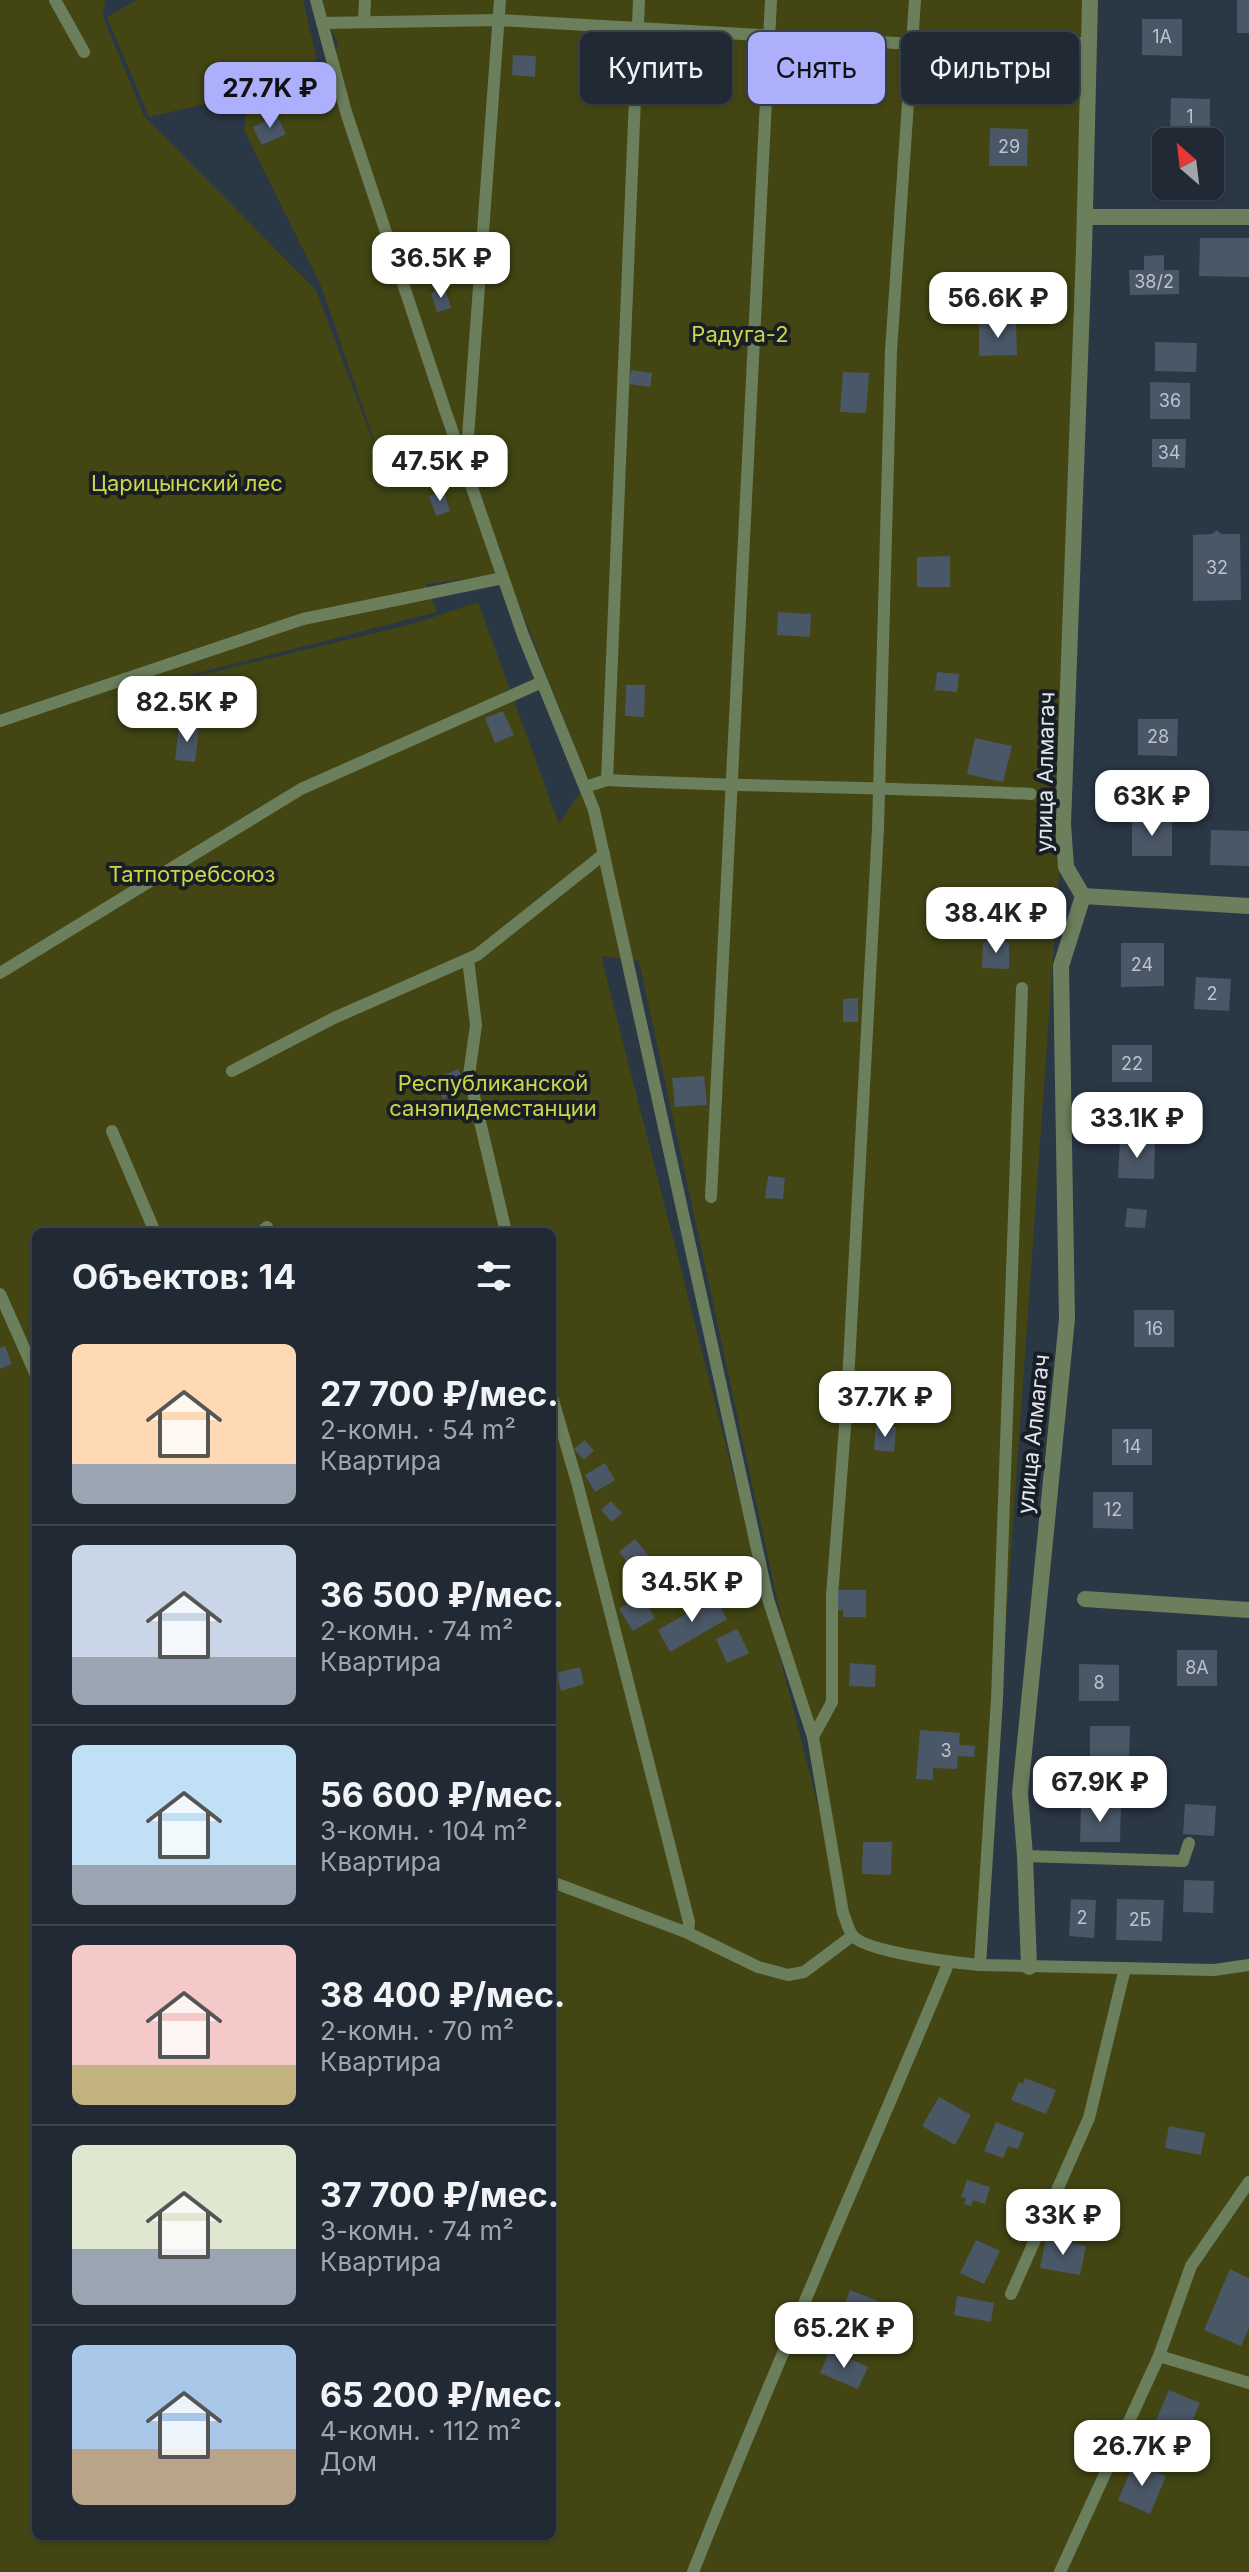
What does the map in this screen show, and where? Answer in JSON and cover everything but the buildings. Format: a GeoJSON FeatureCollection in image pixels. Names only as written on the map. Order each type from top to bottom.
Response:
{"type":"FeatureCollection","features":[{"type":"Feature","properties":{"kind":"street","name":"улица Алмагач"},"geometry":{"type":"LineString","coordinates":[[1029,1967],[1020,1793],[1067,1319],[1061,966],[1083,896],[1066,867],[1063,824],[1090,0]]}},
{"type":"Feature","properties":{"kind":"street"},"geometry":{"type":"LineString","coordinates":[[1085,217],[1249,217]]}},
{"type":"Feature","properties":{"kind":"street"},"geometry":{"type":"LineString","coordinates":[[1083,896],[1249,906]]}},
{"type":"Feature","properties":{"kind":"street"},"geometry":{"type":"LineString","coordinates":[[1085,1599],[1249,1610]]}},
{"type":"Feature","properties":{"kind":"lane"},"geometry":{"type":"LineString","coordinates":[[55,0],[84,52]]}},
{"type":"Feature","properties":{"kind":"lane"},"geometry":{"type":"LineString","coordinates":[[316,0],[346,112],[465,469],[542,682],[594,810],[768,1599],[813,1737],[843,1913],[852,1936],[866,1945],[949,1962],[980,1965],[1214,1970],[1249,1965]]}},
{"type":"Feature","properties":{"kind":"lane"},"geometry":{"type":"LineString","coordinates":[[364,22],[365,0]]}},
{"type":"Feature","properties":{"kind":"lane"},"geometry":{"type":"LineString","coordinates":[[465,469],[500,0]]}},
{"type":"Feature","properties":{"kind":"lane"},"geometry":{"type":"LineString","coordinates":[[607,780],[639,0]]}},
{"type":"Feature","properties":{"kind":"lane"},"geometry":{"type":"LineString","coordinates":[[770,32],[771,0]]}},
{"type":"Feature","properties":{"kind":"lane"},"geometry":{"type":"LineString","coordinates":[[914,32],[915,0]]}},
{"type":"Feature","properties":{"kind":"lane"},"geometry":{"type":"LineString","coordinates":[[322,23],[499,20],[748,33]]}},
{"type":"Feature","properties":{"kind":"lane"},"geometry":{"type":"LineString","coordinates":[[1079,43],[1090,43]]}},
{"type":"Feature","properties":{"kind":"lane"},"geometry":{"type":"LineString","coordinates":[[711,1197],[767,104]]}},
{"type":"Feature","properties":{"kind":"lane"},"geometry":{"type":"LineString","coordinates":[[813,1737],[832,1702],[832,1596],[847,1400],[879,787],[891,351],[909,104]]}},
{"type":"Feature","properties":{"kind":"lane"},"geometry":{"type":"LineString","coordinates":[[0,721],[303,619],[503,578]]}},
{"type":"Feature","properties":{"kind":"lane"},"geometry":{"type":"LineString","coordinates":[[0,973],[301,789],[542,682]]}},
{"type":"Feature","properties":{"kind":"lane"},"geometry":{"type":"LineString","coordinates":[[585,787],[607,780],[1031,794]]}},
{"type":"Feature","properties":{"kind":"lane"},"geometry":{"type":"LineString","coordinates":[[232,1071],[334,1018],[477,955],[604,854]]}},
{"type":"Feature","properties":{"kind":"lane"},"geometry":{"type":"LineString","coordinates":[[468,959],[476,1025],[469,1075],[505,1228]]}},
{"type":"Feature","properties":{"kind":"lane"},"geometry":{"type":"LineString","coordinates":[[980,1965],[997,1699],[1022,988]]}},
{"type":"Feature","properties":{"kind":"lane"},"geometry":{"type":"LineString","coordinates":[[112,1131],[153,1228]]}},
{"type":"Feature","properties":{"kind":"lane"},"geometry":{"type":"LineString","coordinates":[[0,1294],[32,1366]]}},
{"type":"Feature","properties":{"kind":"lane"},"geometry":{"type":"LineString","coordinates":[[556,1411],[689,1922],[688,1933]]}},
{"type":"Feature","properties":{"kind":"lane"},"geometry":{"type":"LineString","coordinates":[[1025,1856],[1183,1861],[1189,1843]]}},
{"type":"Feature","properties":{"kind":"lane"},"geometry":{"type":"LineString","coordinates":[[556,1884],[688,1933],[758,1967],[788,1975],[804,1972],[852,1936]]}},
{"type":"Feature","properties":{"kind":"lane"},"geometry":{"type":"LineString","coordinates":[[693,2572],[791,2329],[844,2212],[949,1962]]}},
{"type":"Feature","properties":{"kind":"lane"},"geometry":{"type":"LineString","coordinates":[[1011,2294],[1089,2118],[1125,1968]]}},
{"type":"Feature","properties":{"kind":"lane"},"geometry":{"type":"LineString","coordinates":[[1060,2572],[1159,2356],[1191,2266],[1249,2182]]}},
{"type":"Feature","properties":{"kind":"lane"},"geometry":{"type":"LineString","coordinates":[[1159,2356],[1249,2383]]}},
{"type":"Feature","properties":{"kind":"green space"},"geometry":{"type":"Polygon","coordinates":[[[0,0],[105,0],[103,17],[144,116],[316,290],[388,481],[321,286],[244,130],[246,114],[326,80],[338,43],[323,14],[320,0],[1084,0],[1059,875],[982,1962],[1249,1968],[1249,2572],[0,2572],[0,0]],[[507,574],[426,584],[437,612],[74,705],[413,624],[478,602],[559,824],[588,781],[507,574]],[[601,956],[832,1853],[639,961],[601,956]]]}},
{"type":"Feature","properties":{"kind":"green space"},"geometry":{"type":"Polygon","coordinates":[[[137,0],[303,0],[317,60],[253,93],[149,117],[107,17],[137,0]]]}},
{"type":"Feature","properties":{"kind":"park label","name":"Радуга-2"},"geometry":{"type":"Point","coordinates":[740,334]}},
{"type":"Feature","properties":{"kind":"park label","name":"Царицынский лес"},"geometry":{"type":"Point","coordinates":[187,483]}},
{"type":"Feature","properties":{"kind":"park label","name":"Татпотребсоюз"},"geometry":{"type":"Point","coordinates":[192,874]}},
{"type":"Feature","properties":{"kind":"park label","name":"Республиканской санэпидемстанции"},"geometry":{"type":"Point","coordinates":[493,1096]}}]}
